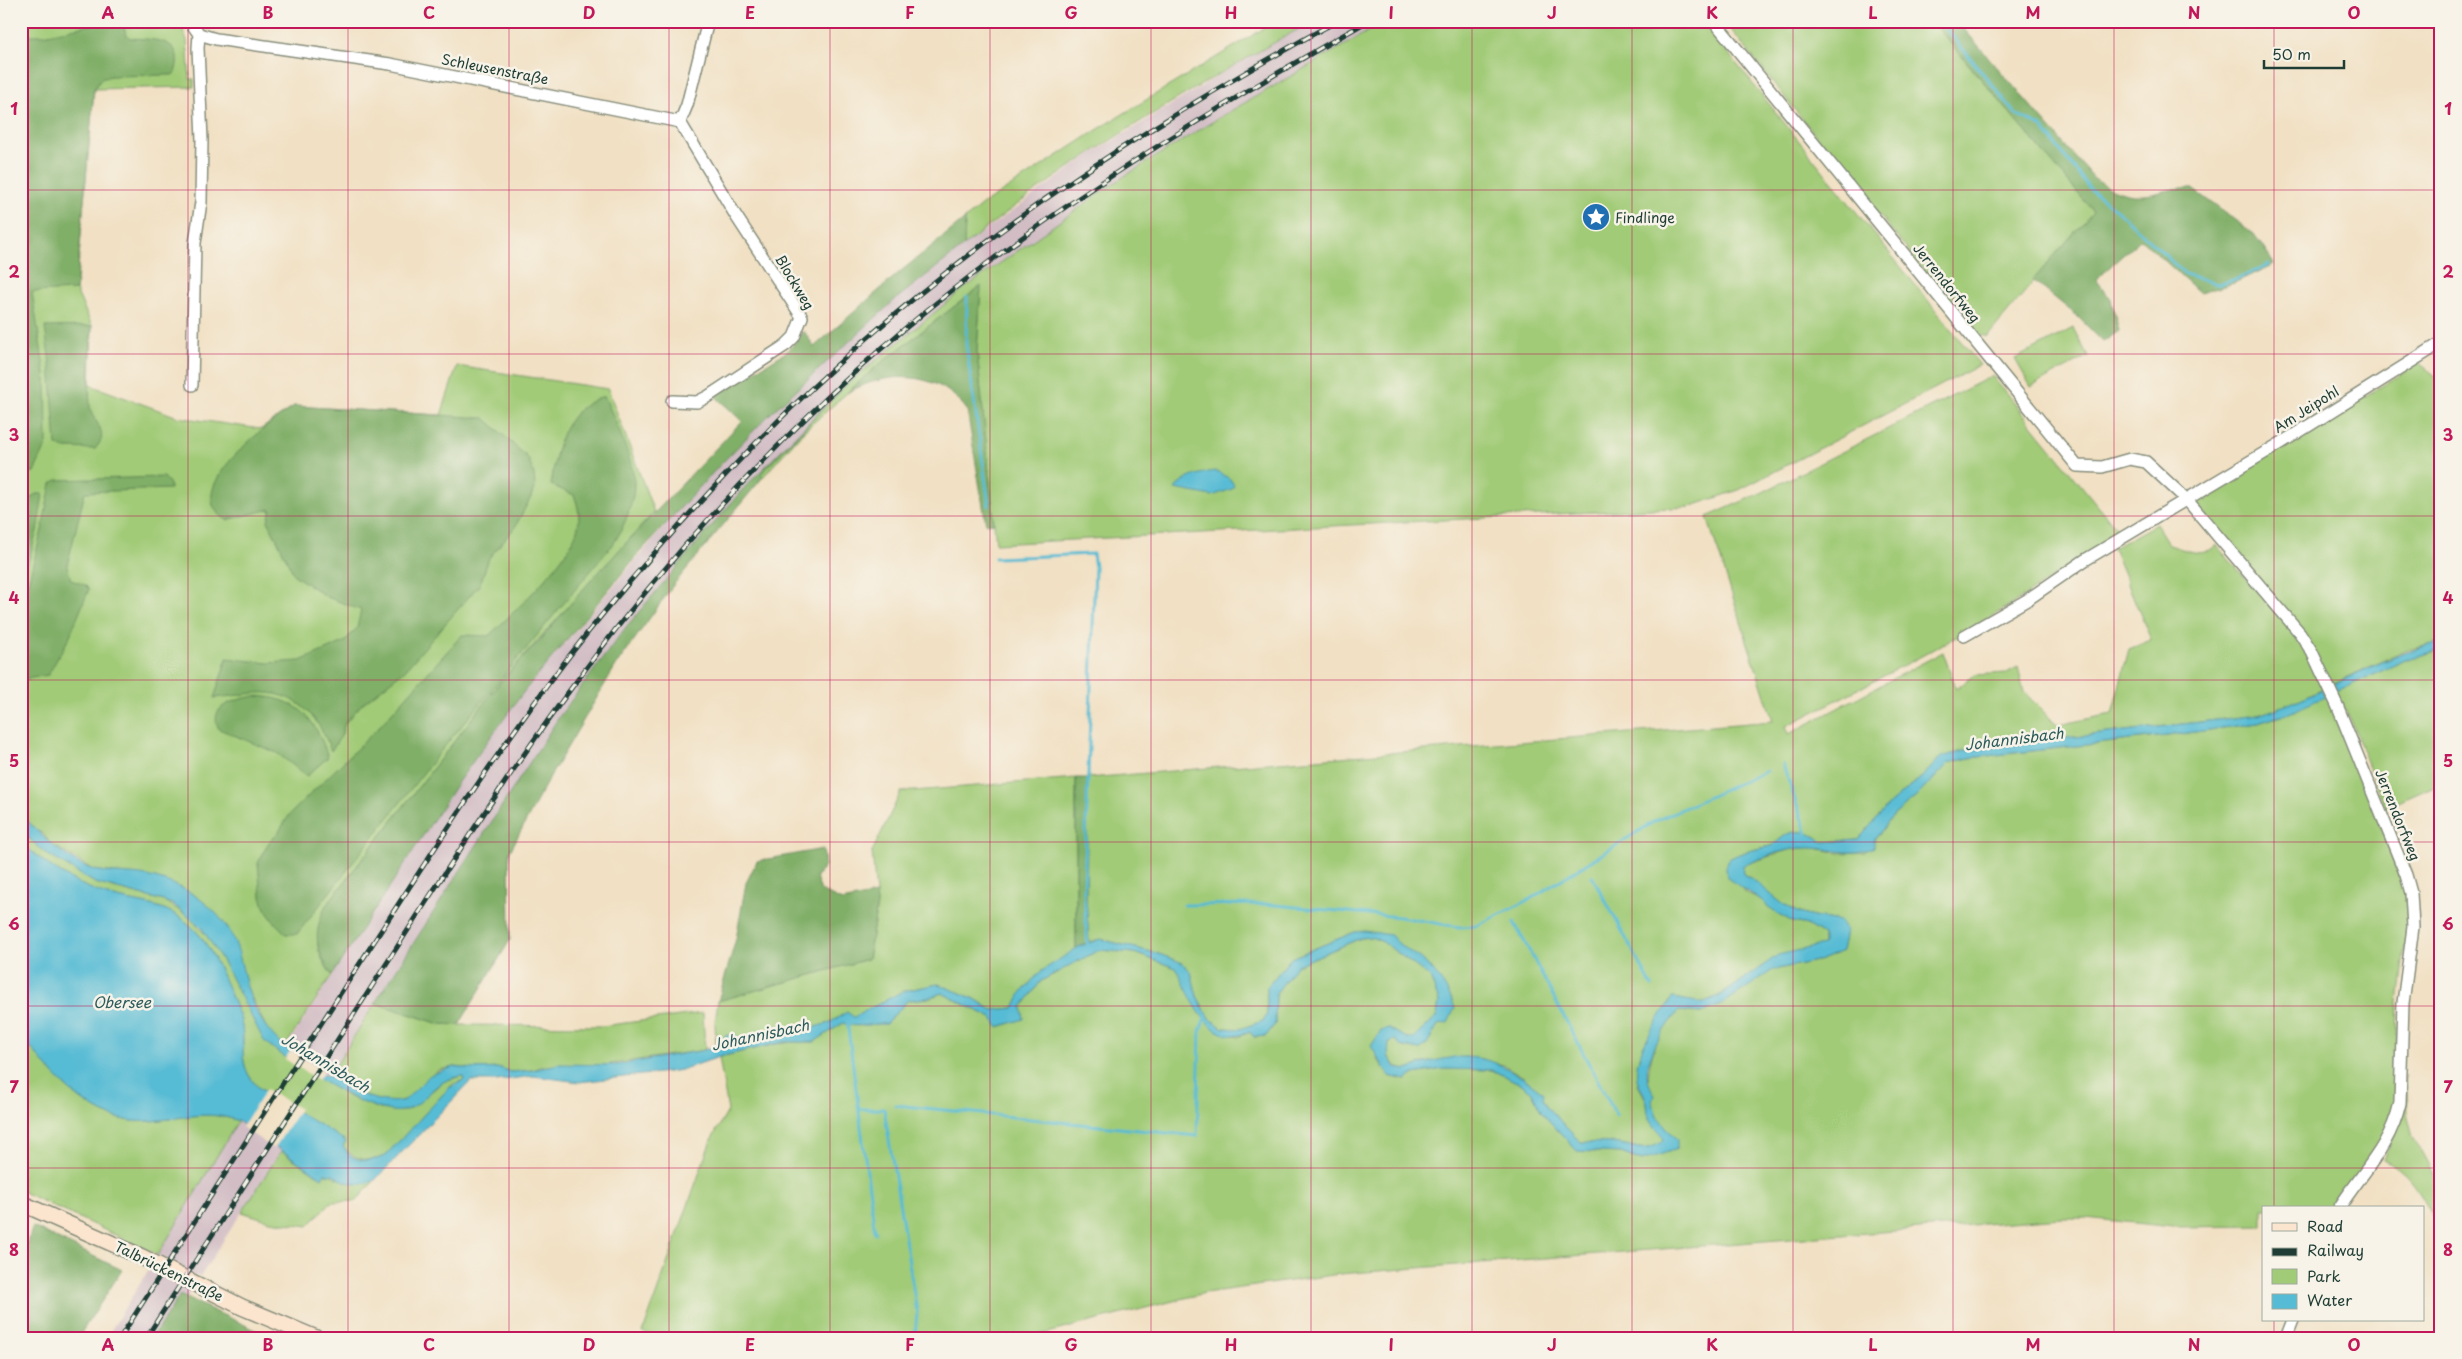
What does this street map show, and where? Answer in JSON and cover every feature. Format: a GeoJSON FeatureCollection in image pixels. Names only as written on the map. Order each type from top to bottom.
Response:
{"type":"FeatureCollection","features":[{"type":"Feature","properties":{"kind":"main road","name":"Talbrückenstraße"},"geometry":{"type":"LineString","coordinates":[[21,1203],[149,1260],[242,1307],[316,1338]]}},
{"type":"Feature","properties":{"kind":"street"},"geometry":{"type":"LineString","coordinates":[[190,21],[200,34],[198,48],[202,140],[201,202],[194,243],[192,385]]}},
{"type":"Feature","properties":{"kind":"street"},"geometry":{"type":"LineString","coordinates":[[680,122],[687,105],[708,21]]}},
{"type":"Feature","properties":{"kind":"street","name":"Jerrendorfweg"},"geometry":{"type":"LineString","coordinates":[[1714,21],[2077,466],[2102,467],[2130,459],[2146,462],[2187,500],[2300,633],[2323,675],[2406,874],[2413,914],[2403,1003],[2400,1103],[2385,1146],[2340,1206]]}},
{"type":"Feature","properties":{"kind":"street","name":"Schleusenstraße"},"geometry":{"type":"LineString","coordinates":[[200,34],[216,39],[427,70],[680,122]]}},
{"type":"Feature","properties":{"kind":"street","name":"Blockweg"},"geometry":{"type":"LineString","coordinates":[[672,401],[697,402],[707,397],[786,345],[794,337],[802,317],[736,216],[680,122]]}},
{"type":"Feature","properties":{"kind":"street","name":"Am Jeipohl"},"geometry":{"type":"LineString","coordinates":[[2187,500],[2441,343]]}},
{"type":"Feature","properties":{"kind":"street"},"geometry":{"type":"LineString","coordinates":[[1964,636],[2187,500]]}},
{"type":"Feature","properties":{"kind":"street"},"geometry":{"type":"LineString","coordinates":[[2286,1338],[2292,1322]]}},
{"type":"Feature","properties":{"kind":"shaded area"},"geometry":{"type":"Polygon","coordinates":[[[1313,21],[1386,21],[1217,119],[1120,179],[962,290],[961,301],[845,386],[742,490],[626,627],[559,717],[200,1277],[196,1275],[190,1292],[162,1338],[106,1338],[238,1121],[458,782],[525,690],[685,502],[770,414],[826,362],[896,299],[951,255],[1088,156],[1246,59],[1313,21]]]}},
{"type":"Feature","properties":{"kind":"green space"},"geometry":{"type":"Polygon","coordinates":[[[21,21],[179,21],[187,40],[190,79],[194,79],[194,87],[94,89],[76,290],[92,326],[90,385],[178,417],[261,429],[294,406],[441,415],[457,366],[608,389],[654,512],[502,680],[325,907],[319,927],[318,942],[321,957],[332,975],[284,1048],[269,1033],[247,988],[243,972],[193,894],[155,878],[93,870],[51,844],[43,834],[33,828],[21,813],[21,21]]]}},
{"type":"Feature","properties":{"kind":"green space"},"geometry":{"type":"Polygon","coordinates":[[[21,21],[30,21],[27,35],[43,35],[95,24],[123,23],[126,35],[130,38],[150,39],[166,43],[172,47],[176,53],[177,62],[175,73],[172,75],[111,76],[101,79],[94,89],[76,290],[32,292],[46,380],[47,444],[34,472],[21,472],[21,21]]]}},
{"type":"Feature","properties":{"kind":"green space"},"geometry":{"type":"Polygon","coordinates":[[[1276,21],[1313,21],[1178,98],[1090,154],[1047,183],[964,246],[965,219],[982,205],[1100,128],[1276,21]]]}},
{"type":"Feature","properties":{"kind":"green space"},"geometry":{"type":"Polygon","coordinates":[[[1386,21],[1702,21],[1980,365],[1739,490],[1689,507],[996,544],[977,351],[981,286],[877,366],[803,432],[763,477],[760,474],[845,386],[962,290],[1120,179],[1217,119],[1386,21]]]}},
{"type":"Feature","properties":{"kind":"green space"},"geometry":{"type":"Polygon","coordinates":[[[1724,21],[1932,21],[2093,211],[1987,337],[1977,334],[1976,336],[1724,21]]]}},
{"type":"Feature","properties":{"kind":"green space"},"geometry":{"type":"Polygon","coordinates":[[[1932,21],[1957,21],[2094,179],[2109,188],[2132,195],[2148,195],[2178,188],[2191,188],[2254,234],[2274,264],[2234,283],[2200,293],[2141,239],[2096,279],[2111,300],[2119,331],[2103,342],[2076,315],[2033,280],[2093,211],[1932,21]]]}},
{"type":"Feature","properties":{"kind":"green space"},"geometry":{"type":"Polygon","coordinates":[[[965,219],[964,246],[896,299],[770,414],[639,553],[525,690],[458,782],[332,975],[319,950],[317,934],[325,907],[502,680],[538,642],[592,579],[742,421],[715,396],[789,350],[804,331],[814,347],[901,271],[965,219]]]}},
{"type":"Feature","properties":{"kind":"green space"},"geometry":{"type":"Polygon","coordinates":[[[981,286],[977,351],[994,523],[986,524],[967,410],[955,397],[942,387],[927,381],[911,378],[878,380],[862,385],[847,393],[877,366],[981,286]]]}},
{"type":"Feature","properties":{"kind":"green space"},"geometry":{"type":"Polygon","coordinates":[[[92,326],[89,377],[90,407],[102,437],[95,449],[64,448],[56,445],[50,364],[45,327],[92,326]]]}},
{"type":"Feature","properties":{"kind":"green space"},"geometry":{"type":"Polygon","coordinates":[[[2073,328],[2088,356],[2031,387],[2015,359],[2073,328]]]}},
{"type":"Feature","properties":{"kind":"green space"},"geometry":{"type":"Polygon","coordinates":[[[2419,363],[2441,380],[2441,642],[2408,650],[2331,684],[2195,501],[2419,363]]]}},
{"type":"Feature","properties":{"kind":"green space"},"geometry":{"type":"Polygon","coordinates":[[[1992,376],[2120,533],[2028,594],[1969,630],[1786,726],[1789,734],[1943,652],[1956,689],[1975,675],[2006,673],[2018,667],[2024,692],[2057,725],[2112,714],[2129,649],[2151,640],[2113,548],[2156,524],[2169,545],[2200,553],[2206,552],[2216,545],[2298,638],[2325,687],[2287,706],[2258,715],[1967,750],[1949,755],[1890,803],[1858,840],[1822,842],[1805,832],[1795,832],[1786,835],[1772,845],[1729,859],[1745,892],[1760,899],[1773,911],[1793,922],[1807,925],[1823,935],[1823,945],[1788,954],[1775,960],[1722,994],[1706,1001],[1694,1002],[1672,998],[1639,1056],[1638,1085],[1647,1102],[1648,1117],[1653,1126],[1662,1133],[1664,1140],[1658,1144],[1642,1148],[1615,1143],[1580,1142],[1548,1108],[1543,1098],[1525,1078],[1504,1065],[1464,1057],[1424,1063],[1404,1070],[1392,1062],[1388,1052],[1389,1042],[1396,1040],[1427,1044],[1452,999],[1432,969],[1395,942],[1355,932],[1291,958],[1267,987],[1267,1016],[1263,1021],[1240,1029],[1223,1028],[1209,1018],[1197,996],[1191,972],[1159,954],[1100,939],[1089,942],[1086,898],[1088,778],[1773,721],[1707,517],[1763,492],[1992,376]]]}},
{"type":"Feature","properties":{"kind":"green space"},"geometry":{"type":"Polygon","coordinates":[[[845,386],[761,474],[763,477],[674,584],[615,667],[548,780],[509,853],[510,940],[459,1025],[440,1024],[375,1003],[559,717],[626,627],[742,490],[845,386]]]}},
{"type":"Feature","properties":{"kind":"green space"},"geometry":{"type":"Polygon","coordinates":[[[601,397],[605,397],[622,439],[633,472],[634,481],[633,497],[628,514],[614,543],[439,753],[297,934],[286,934],[265,909],[261,897],[258,863],[269,842],[278,833],[290,814],[377,729],[462,635],[488,636],[551,573],[571,545],[578,528],[579,519],[574,495],[551,485],[559,445],[569,422],[577,412],[601,397]]]}},
{"type":"Feature","properties":{"kind":"green space"},"geometry":{"type":"Polygon","coordinates":[[[294,406],[485,418],[528,458],[534,474],[535,485],[531,497],[515,527],[489,558],[480,584],[405,670],[362,704],[345,723],[341,736],[331,751],[326,738],[312,716],[294,701],[270,693],[214,698],[227,658],[268,663],[300,661],[344,642],[357,628],[361,610],[327,597],[294,575],[268,521],[271,509],[227,520],[214,507],[212,492],[219,475],[232,458],[249,441],[294,406]]]}},
{"type":"Feature","properties":{"kind":"green space"},"geometry":{"type":"Polygon","coordinates":[[[164,477],[170,484],[170,489],[85,492],[67,566],[71,580],[85,585],[89,589],[69,638],[48,675],[21,680],[21,609],[42,530],[51,484],[57,480],[164,477]]]}},
{"type":"Feature","properties":{"kind":"green space"},"geometry":{"type":"Polygon","coordinates":[[[36,494],[43,494],[37,531],[21,589],[21,504],[36,494]]]}},
{"type":"Feature","properties":{"kind":"green space"},"geometry":{"type":"Polygon","coordinates":[[[2441,650],[2441,783],[2385,808],[2350,718],[2335,692],[2410,658],[2441,650]]]}},
{"type":"Feature","properties":{"kind":"green space"},"geometry":{"type":"Polygon","coordinates":[[[2329,694],[2410,906],[2398,1002],[2395,1103],[2389,1126],[2376,1152],[2335,1206],[2262,1206],[2262,1226],[2173,1227],[2086,1218],[2061,1218],[1340,1274],[1205,1293],[1027,1338],[657,1338],[643,1332],[711,1140],[728,1111],[719,1057],[785,1042],[814,1042],[843,1023],[858,1026],[886,1024],[908,1000],[928,998],[942,993],[992,1018],[1022,1007],[1041,981],[1099,950],[1134,953],[1176,968],[1217,1031],[1238,1037],[1250,1032],[1254,1037],[1266,1036],[1275,1024],[1276,993],[1297,965],[1361,938],[1371,937],[1383,942],[1430,977],[1439,1001],[1437,1016],[1414,1038],[1407,1038],[1388,1028],[1377,1058],[1389,1076],[1405,1080],[1414,1074],[1443,1069],[1492,1070],[1523,1085],[1532,1092],[1542,1113],[1577,1151],[1621,1153],[1642,1161],[1677,1140],[1657,1116],[1651,1102],[1648,1074],[1655,1047],[1661,1034],[1679,1011],[1701,1013],[1773,970],[1821,960],[1842,951],[1846,931],[1840,921],[1809,916],[1791,909],[1743,874],[1741,866],[1788,850],[1810,847],[1839,853],[1865,852],[1894,815],[1917,796],[1949,763],[1969,758],[2167,736],[2258,723],[2287,714],[2329,694]]]}},
{"type":"Feature","properties":{"kind":"green space"},"geometry":{"type":"Polygon","coordinates":[[[254,696],[282,700],[293,705],[310,720],[323,743],[328,757],[307,776],[277,753],[219,729],[216,721],[220,709],[239,699],[254,696]]]}},
{"type":"Feature","properties":{"kind":"green space"},"geometry":{"type":"Polygon","coordinates":[[[1076,778],[1076,949],[1033,979],[1020,996],[1014,1008],[992,1010],[975,999],[938,984],[903,991],[854,1018],[848,1013],[815,1028],[776,1036],[722,1040],[716,1046],[715,1023],[718,1001],[868,959],[877,904],[872,852],[901,792],[1076,778]]]}},
{"type":"Feature","properties":{"kind":"green space"},"geometry":{"type":"Polygon","coordinates":[[[1076,778],[1088,778],[1086,898],[1089,942],[1076,949],[1076,778]]]}},
{"type":"Feature","properties":{"kind":"green space"},"geometry":{"type":"Polygon","coordinates":[[[21,831],[45,853],[95,883],[164,901],[187,915],[209,938],[274,1049],[347,1096],[380,1109],[404,1111],[420,1101],[444,1081],[463,1076],[464,1080],[453,1084],[385,1156],[367,1160],[356,1157],[343,1146],[345,1141],[259,1088],[251,1079],[244,1062],[240,1017],[215,959],[194,929],[173,913],[162,908],[104,894],[70,879],[50,866],[21,842],[21,831]]]}},
{"type":"Feature","properties":{"kind":"green space"},"geometry":{"type":"Polygon","coordinates":[[[823,849],[825,866],[816,877],[821,891],[842,901],[876,894],[877,904],[868,959],[718,1001],[736,939],[746,883],[757,861],[823,849]]]}},
{"type":"Feature","properties":{"kind":"green space"},"geometry":{"type":"Polygon","coordinates":[[[375,1003],[440,1024],[459,1025],[602,1026],[703,1013],[705,1050],[598,1066],[543,1066],[533,1070],[510,1072],[501,1068],[475,1069],[454,1067],[439,1070],[426,1079],[405,1100],[385,1101],[365,1096],[330,1075],[375,1003]]]}},
{"type":"Feature","properties":{"kind":"green space"},"geometry":{"type":"Polygon","coordinates":[[[21,1035],[46,1066],[76,1095],[93,1107],[111,1116],[130,1121],[150,1121],[205,1115],[227,1117],[238,1121],[158,1255],[21,1191],[21,1035]]]}},
{"type":"Feature","properties":{"kind":"green space"},"geometry":{"type":"Polygon","coordinates":[[[2405,1075],[2407,1114],[2413,1137],[2441,1189],[2441,1231],[2424,1199],[2411,1180],[2394,1165],[2383,1159],[2403,1118],[2405,1075]]]}},
{"type":"Feature","properties":{"kind":"green space"},"geometry":{"type":"Polygon","coordinates":[[[281,1151],[322,1178],[325,1173],[353,1183],[367,1183],[375,1180],[356,1201],[331,1202],[308,1226],[270,1221],[242,1212],[281,1151]]]}},
{"type":"Feature","properties":{"kind":"green space"},"geometry":{"type":"Polygon","coordinates":[[[33,1227],[122,1270],[81,1333],[88,1338],[21,1338],[21,1260],[33,1227]]]}},
{"type":"Feature","properties":{"kind":"green space"},"geometry":{"type":"Polygon","coordinates":[[[180,1295],[273,1338],[152,1338],[180,1295]]]}},
{"type":"Feature","properties":{"kind":"water"},"geometry":{"type":"Polygon","coordinates":[[[1217,471],[1230,479],[1234,485],[1232,489],[1212,496],[1175,489],[1188,478],[1217,471]]]}},
{"type":"Feature","properties":{"kind":"water","name":"Obersee"},"geometry":{"type":"Polygon","coordinates":[[[2441,642],[2441,650],[2410,658],[2287,714],[2258,723],[2167,736],[1969,758],[1949,763],[1917,796],[1894,815],[1874,840],[1874,847],[1858,852],[1841,852],[1817,848],[1792,849],[1742,866],[1743,874],[1791,909],[1809,916],[1840,921],[1846,931],[1842,951],[1821,960],[1773,970],[1721,1005],[1701,1013],[1679,1011],[1658,1040],[1650,1058],[1647,1074],[1655,1096],[1652,1100],[1657,1116],[1677,1140],[1677,1149],[1642,1161],[1621,1153],[1577,1151],[1542,1113],[1532,1092],[1523,1085],[1492,1070],[1443,1069],[1414,1074],[1406,1080],[1389,1076],[1371,1046],[1381,1031],[1388,1028],[1407,1038],[1414,1038],[1437,1016],[1439,1001],[1430,977],[1383,942],[1371,937],[1361,938],[1297,965],[1276,993],[1275,1024],[1266,1036],[1254,1037],[1250,1032],[1235,1036],[1223,1034],[1212,1027],[1195,1005],[1176,968],[1134,953],[1099,950],[1041,981],[1022,1007],[1024,1019],[998,1027],[992,1018],[942,993],[928,998],[908,1000],[886,1024],[859,1026],[843,1023],[814,1042],[784,1042],[719,1057],[681,1070],[579,1082],[533,1076],[496,1081],[471,1081],[375,1180],[364,1184],[353,1184],[333,1174],[328,1175],[325,1173],[322,1178],[238,1121],[227,1117],[205,1115],[150,1121],[130,1121],[111,1116],[93,1107],[76,1095],[46,1066],[21,1035],[21,842],[50,866],[70,879],[104,894],[162,908],[173,913],[194,929],[215,959],[240,1017],[244,1062],[251,1079],[259,1088],[346,1141],[343,1146],[351,1156],[371,1160],[385,1156],[449,1088],[464,1080],[463,1076],[443,1082],[414,1106],[406,1110],[392,1111],[374,1107],[311,1075],[264,1041],[222,960],[201,927],[174,905],[95,883],[45,853],[21,831],[21,813],[55,846],[86,867],[103,872],[155,878],[184,889],[202,900],[224,923],[233,938],[239,953],[251,999],[268,1030],[284,1046],[319,1073],[333,1078],[361,1094],[378,1100],[405,1100],[430,1075],[454,1067],[475,1069],[501,1068],[510,1072],[533,1070],[558,1064],[616,1065],[705,1050],[720,1044],[725,1036],[734,1034],[740,1039],[749,1040],[789,1034],[829,1023],[847,1012],[854,1017],[903,991],[938,984],[975,999],[992,1010],[1014,1008],[1021,993],[1040,972],[1080,946],[1100,939],[1159,954],[1183,963],[1191,972],[1197,996],[1209,1018],[1223,1028],[1240,1029],[1263,1021],[1267,1015],[1267,987],[1291,958],[1355,932],[1365,931],[1391,935],[1400,945],[1430,967],[1449,994],[1455,1008],[1448,1023],[1438,1025],[1427,1044],[1419,1050],[1400,1046],[1396,1040],[1389,1042],[1388,1056],[1394,1066],[1404,1070],[1426,1063],[1462,1057],[1478,1058],[1493,1062],[1509,1069],[1544,1093],[1543,1098],[1548,1108],[1580,1142],[1615,1143],[1647,1148],[1664,1140],[1649,1118],[1646,1100],[1637,1078],[1637,1068],[1648,1036],[1672,998],[1704,1003],[1723,994],[1778,955],[1823,945],[1823,935],[1807,925],[1793,922],[1773,911],[1760,899],[1727,878],[1726,867],[1729,859],[1772,845],[1786,835],[1795,832],[1805,832],[1822,842],[1858,840],[1890,803],[1922,777],[1941,757],[1967,750],[2258,715],[2281,707],[2394,657],[2441,642]]]}},
{"type":"Feature","properties":{"kind":"pier"},"geometry":{"type":"Polygon","coordinates":[[[291,1050],[324,1072],[318,1080],[285,1059],[291,1050]]]}},
{"type":"Feature","properties":{"kind":"pier"},"geometry":{"type":"Polygon","coordinates":[[[266,1089],[300,1109],[274,1149],[242,1127],[266,1089]]]}},
{"type":"Feature","properties":{"kind":"waterway"},"geometry":{"type":"LineString","coordinates":[[1940,21],[2016,114],[2042,127],[2090,189],[2118,211],[2185,274],[2217,284],[2238,279],[2269,264]]}},
{"type":"Feature","properties":{"kind":"waterway"},"geometry":{"type":"LineString","coordinates":[[967,297],[966,344],[989,506]]}},
{"type":"Feature","properties":{"kind":"waterway"},"geometry":{"type":"LineString","coordinates":[[995,558],[1093,554],[1095,567],[1084,894],[1088,948]]}},
{"type":"Feature","properties":{"kind":"waterway"},"geometry":{"type":"LineString","coordinates":[[1783,765],[1808,837]]}},
{"type":"Feature","properties":{"kind":"waterway"},"geometry":{"type":"LineString","coordinates":[[1184,905],[1265,904],[1400,917],[1459,927],[1476,926],[1527,901],[1655,821],[1767,771]]}},
{"type":"Feature","properties":{"kind":"waterway"},"geometry":{"type":"LineString","coordinates":[[1592,876],[1652,986]]}},
{"type":"Feature","properties":{"kind":"waterway"},"geometry":{"type":"LineString","coordinates":[[1514,922],[1616,1115]]}},
{"type":"Feature","properties":{"kind":"waterway"},"geometry":{"type":"LineString","coordinates":[[895,1105],[1197,1136],[1200,1031],[1205,1017]]}},
{"type":"Feature","properties":{"kind":"waterway"},"geometry":{"type":"LineString","coordinates":[[847,1021],[875,1233]]}},
{"type":"Feature","properties":{"kind":"waterway"},"geometry":{"type":"LineString","coordinates":[[859,1109],[884,1109],[917,1312],[915,1338]]}},
{"type":"Feature","properties":{"kind":"railway"},"geometry":{"type":"LineString","coordinates":[[120,1338],[389,918],[510,737],[586,634],[696,506],[799,400],[847,356],[895,314],[996,235],[1048,197],[1155,127],[1337,21]]}},
{"type":"Feature","properties":{"kind":"railway"},"geometry":{"type":"LineString","coordinates":[[146,1338],[451,864],[529,747],[636,604],[719,507],[808,416],[871,357],[937,302],[1005,250],[1075,200],[1146,153],[1368,21]]}},
{"type":"Feature","properties":{"kind":"place","name":"Findlinge"},"geometry":{"type":"Point","coordinates":[1596,217]}},
{"type":"Feature","properties":{"kind":"water label","name":"Johannisbach"},"geometry":{"type":"Point","coordinates":[2014,738]}},
{"type":"Feature","properties":{"kind":"water label","name":"Johannisbach"},"geometry":{"type":"Point","coordinates":[760,1034]}},
{"type":"Feature","properties":{"kind":"water label","name":"Johannisbach"},"geometry":{"type":"Point","coordinates":[326,1062]}}]}
